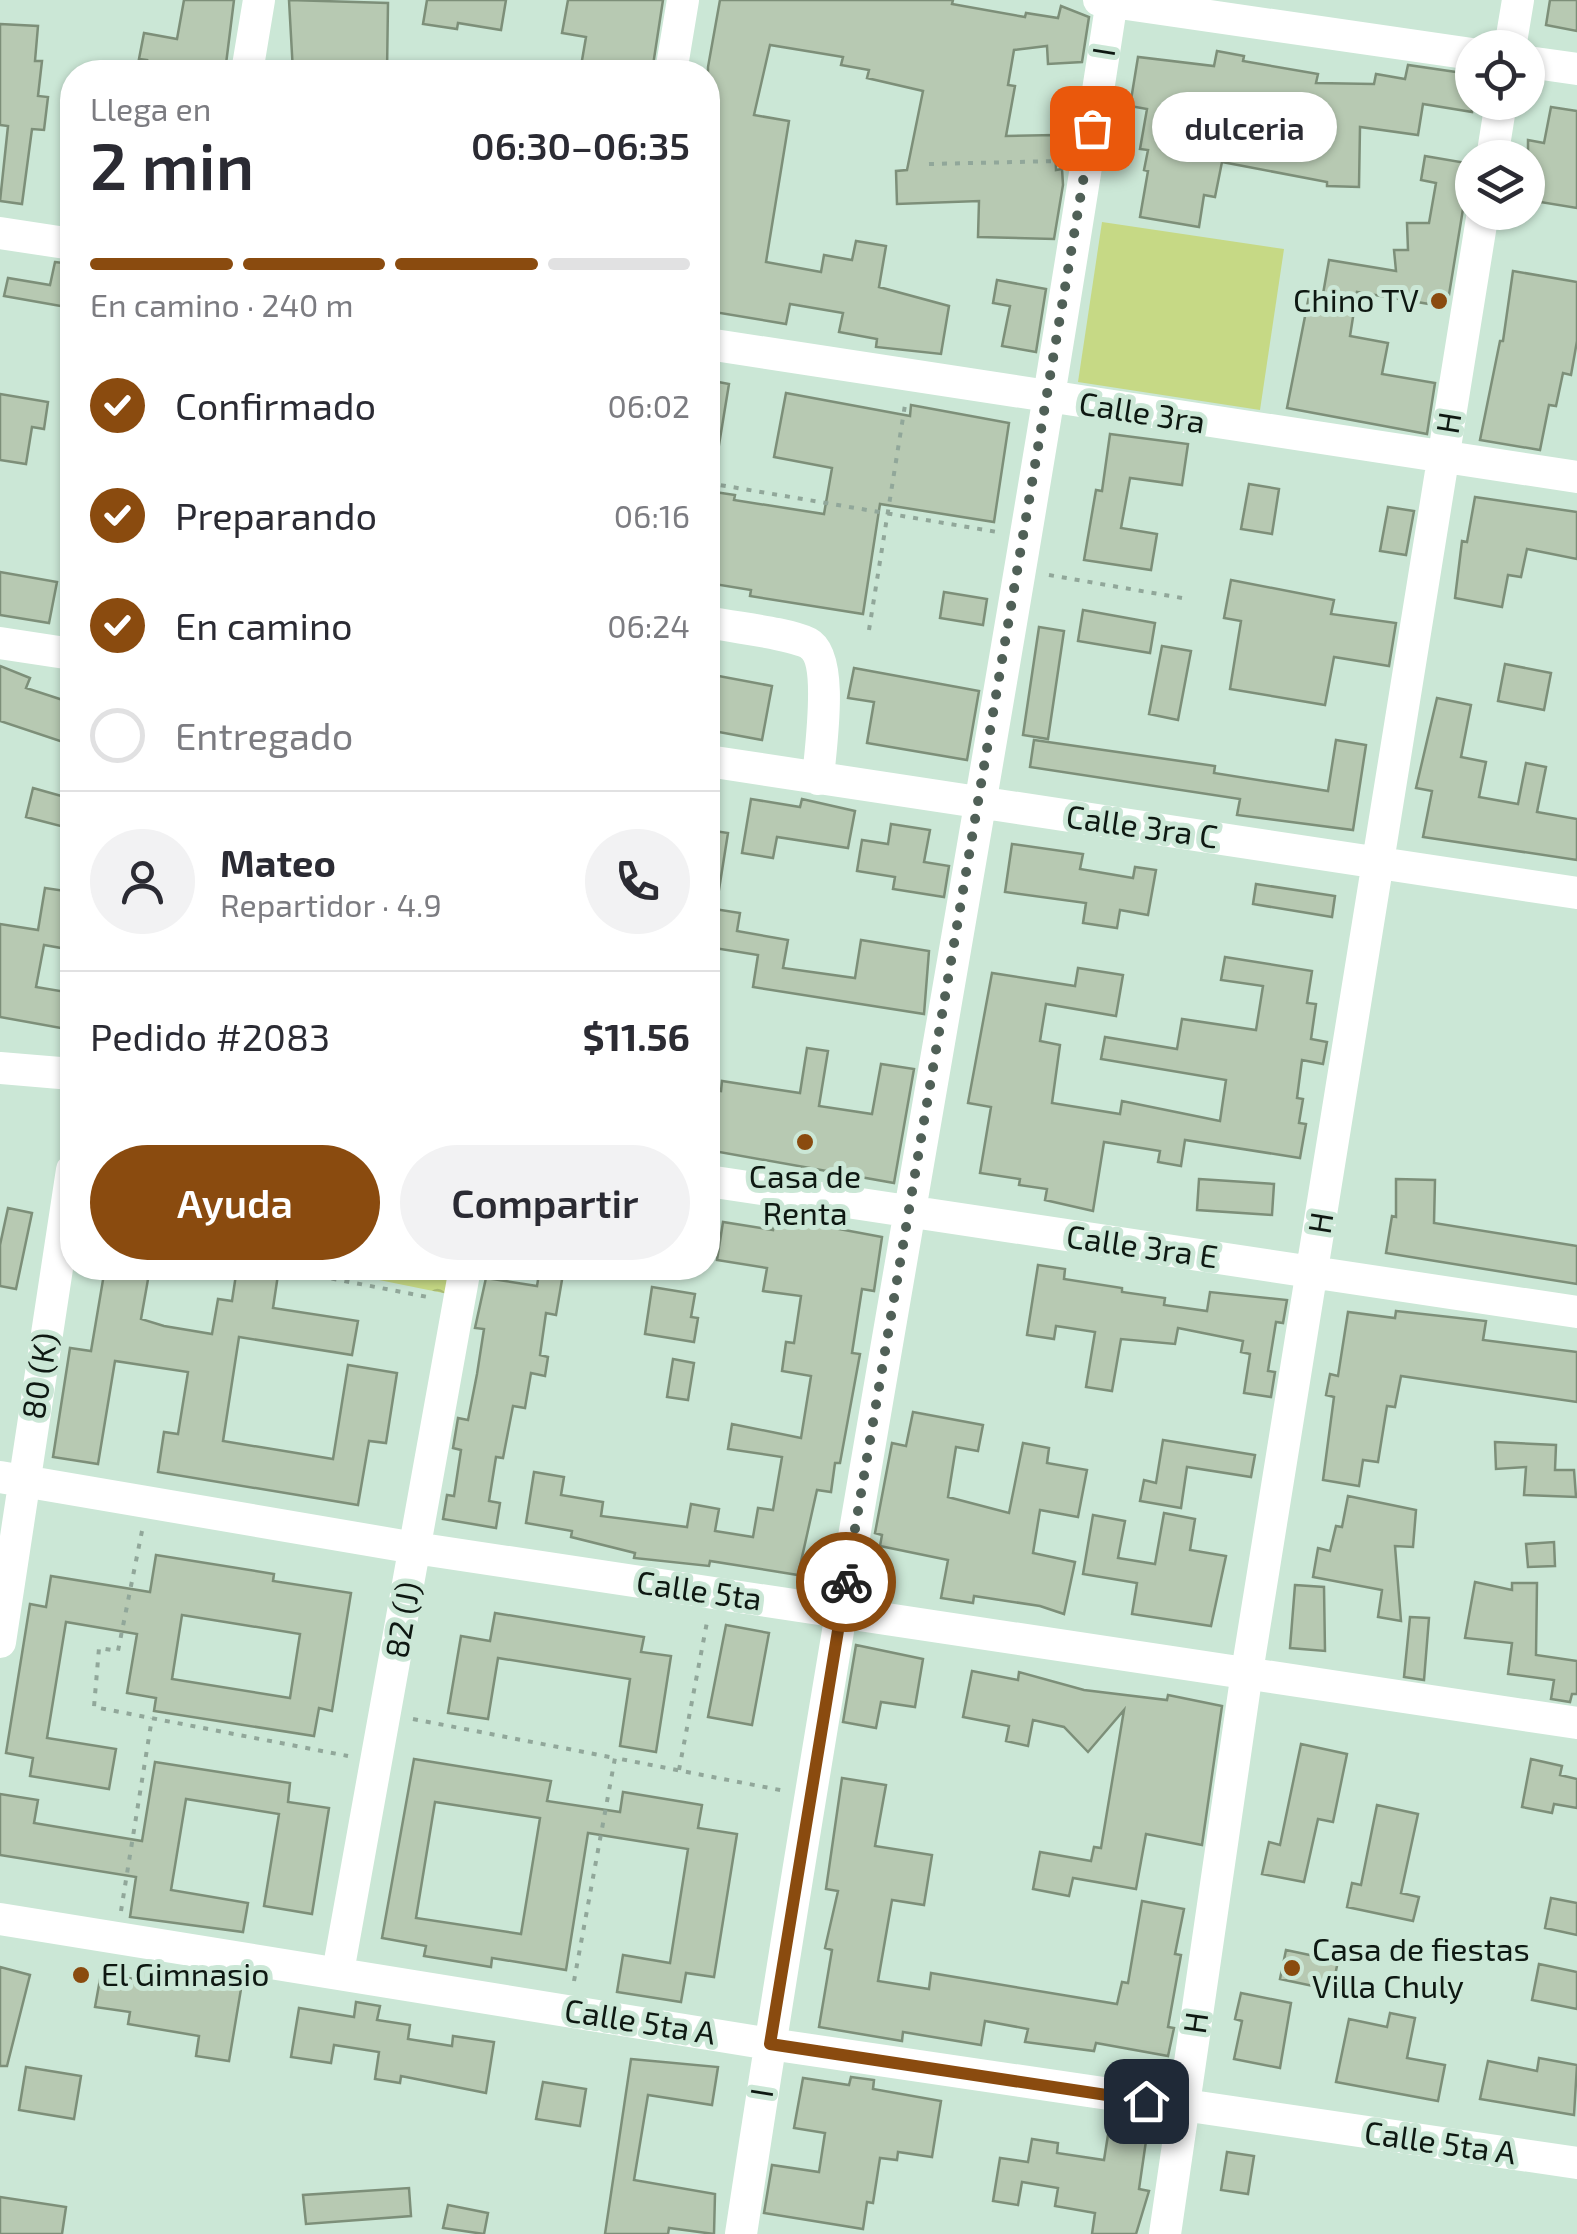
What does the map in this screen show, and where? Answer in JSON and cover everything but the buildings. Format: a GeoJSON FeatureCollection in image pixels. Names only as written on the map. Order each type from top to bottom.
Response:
{"type":"FeatureCollection","features":[{"type":"Feature","properties":{"kind":"street"},"geometry":{"type":"LineString","coordinates":[[249,60],[258,0]]}},
{"type":"Feature","properties":{"kind":"street"},"geometry":{"type":"LineString","coordinates":[[673,60],[683,0]]}},
{"type":"Feature","properties":{"kind":"street"},"geometry":{"type":"LineString","coordinates":[[1513,30],[1518,0]]}},
{"type":"Feature","properties":{"kind":"street"},"geometry":{"type":"LineString","coordinates":[[1108,1],[1455,52]]}},
{"type":"Feature","properties":{"kind":"street","name":"I"},"geometry":{"type":"LineString","coordinates":[[741,2234],[906,1212],[1049,398],[1088,160],[1108,1]]}},
{"type":"Feature","properties":{"kind":"street"},"geometry":{"type":"LineString","coordinates":[[1545,64],[1577,69]]}},
{"type":"Feature","properties":{"kind":"street","name":"H"},"geometry":{"type":"LineString","coordinates":[[1165,2234],[1247,1672],[1480,230]]}},
{"type":"Feature","properties":{"kind":"street"},"geometry":{"type":"LineString","coordinates":[[0,233],[60,242]]}},
{"type":"Feature","properties":{"kind":"street","name":"Calle 3ra"},"geometry":{"type":"LineString","coordinates":[[720,346],[1577,478]]}},
{"type":"Feature","properties":{"kind":"street"},"geometry":{"type":"LineString","coordinates":[[720,625],[808,644],[821,655],[824,674],[818,779]]}},
{"type":"Feature","properties":{"kind":"street"},"geometry":{"type":"LineString","coordinates":[[0,643],[60,652]]}},
{"type":"Feature","properties":{"kind":"street","name":"Calle 3ra C"},"geometry":{"type":"LineString","coordinates":[[720,763],[1577,893]]}},
{"type":"Feature","properties":{"kind":"street"},"geometry":{"type":"LineString","coordinates":[[0,1068],[60,1073]]}},
{"type":"Feature","properties":{"kind":"street","name":"Calle 3ra E"},"geometry":{"type":"LineString","coordinates":[[720,1183],[1577,1312]]}},
{"type":"Feature","properties":{"kind":"street","name":"80 (K)"},"geometry":{"type":"LineString","coordinates":[[0,1642],[12,1479],[60,1232]]}},
{"type":"Feature","properties":{"kind":"street","name":"82 (J)"},"geometry":{"type":"LineString","coordinates":[[338,1972],[388,1714],[463,1280]]}},
{"type":"Feature","properties":{"kind":"street","name":"Calle 5ta"},"geometry":{"type":"LineString","coordinates":[[12,1479],[415,1548],[1577,1722]]}},
{"type":"Feature","properties":{"kind":"street","name":"Calle 5ta A"},"geometry":{"type":"LineString","coordinates":[[0,1919],[770,2044],[1577,2163]]}},
{"type":"Feature","properties":{"kind":"path"},"geometry":{"type":"LineString","coordinates":[[929,164],[1088,160]]}},
{"type":"Feature","properties":{"kind":"path"},"geometry":{"type":"LineString","coordinates":[[869,630],[910,376]]}},
{"type":"Feature","properties":{"kind":"path"},"geometry":{"type":"LineString","coordinates":[[720,485],[1026,537]]}},
{"type":"Feature","properties":{"kind":"path"},"geometry":{"type":"LineString","coordinates":[[1020,570],[1182,598]]}},
{"type":"Feature","properties":{"kind":"path"},"geometry":{"type":"LineString","coordinates":[[339,1280],[459,1303]]}},
{"type":"Feature","properties":{"kind":"path"},"geometry":{"type":"LineString","coordinates":[[148,1504],[118,1651],[99,1648],[94,1707],[377,1762]]}},
{"type":"Feature","properties":{"kind":"path"},"geometry":{"type":"LineString","coordinates":[[680,1771],[712,1593]]}},
{"type":"Feature","properties":{"kind":"path"},"geometry":{"type":"LineString","coordinates":[[388,1714],[811,1796]]}},
{"type":"Feature","properties":{"kind":"path"},"geometry":{"type":"LineString","coordinates":[[117,1938],[152,1718]]}},
{"type":"Feature","properties":{"kind":"path"},"geometry":{"type":"LineString","coordinates":[[568,2011],[615,1758]]}},
{"type":"Feature","properties":{"kind":"green space"},"geometry":{"type":"Polygon","coordinates":[[[1102,222],[1284,249],[1260,410],[1078,382],[1102,222]]]}},
{"type":"Feature","properties":{"kind":"green space"},"geometry":{"type":"Polygon","coordinates":[[[379,1280],[450,1280],[448,1294],[379,1280]]]}},
{"type":"Feature","properties":{"kind":"way so far"},"geometry":{"type":"LineString","coordinates":[[846,1582],[906,1212],[1026,537],[1092,128]]}},
{"type":"Feature","properties":{"kind":"place","name":"dulceria"},"geometry":{"type":"Point","coordinates":[1092,128]}},
{"type":"Feature","properties":{"kind":"place","name":"Chino TV"},"geometry":{"type":"Point","coordinates":[1439,301]}},
{"type":"Feature","properties":{"kind":"place","name":"Casa de Renta"},"geometry":{"type":"Point","coordinates":[805,1142]}},
{"type":"Feature","properties":{"kind":"place","name":"Casa de fiestas Villa Chuly"},"geometry":{"type":"Point","coordinates":[1292,1968]}},
{"type":"Feature","properties":{"kind":"place","name":"El Gimnasio"},"geometry":{"type":"Point","coordinates":[81,1975]}},
{"type":"Feature","properties":{"kind":"route"},"geometry":{"type":"LineString","coordinates":[[846,1582],[770,2044],[1146,2101]]}}]}
